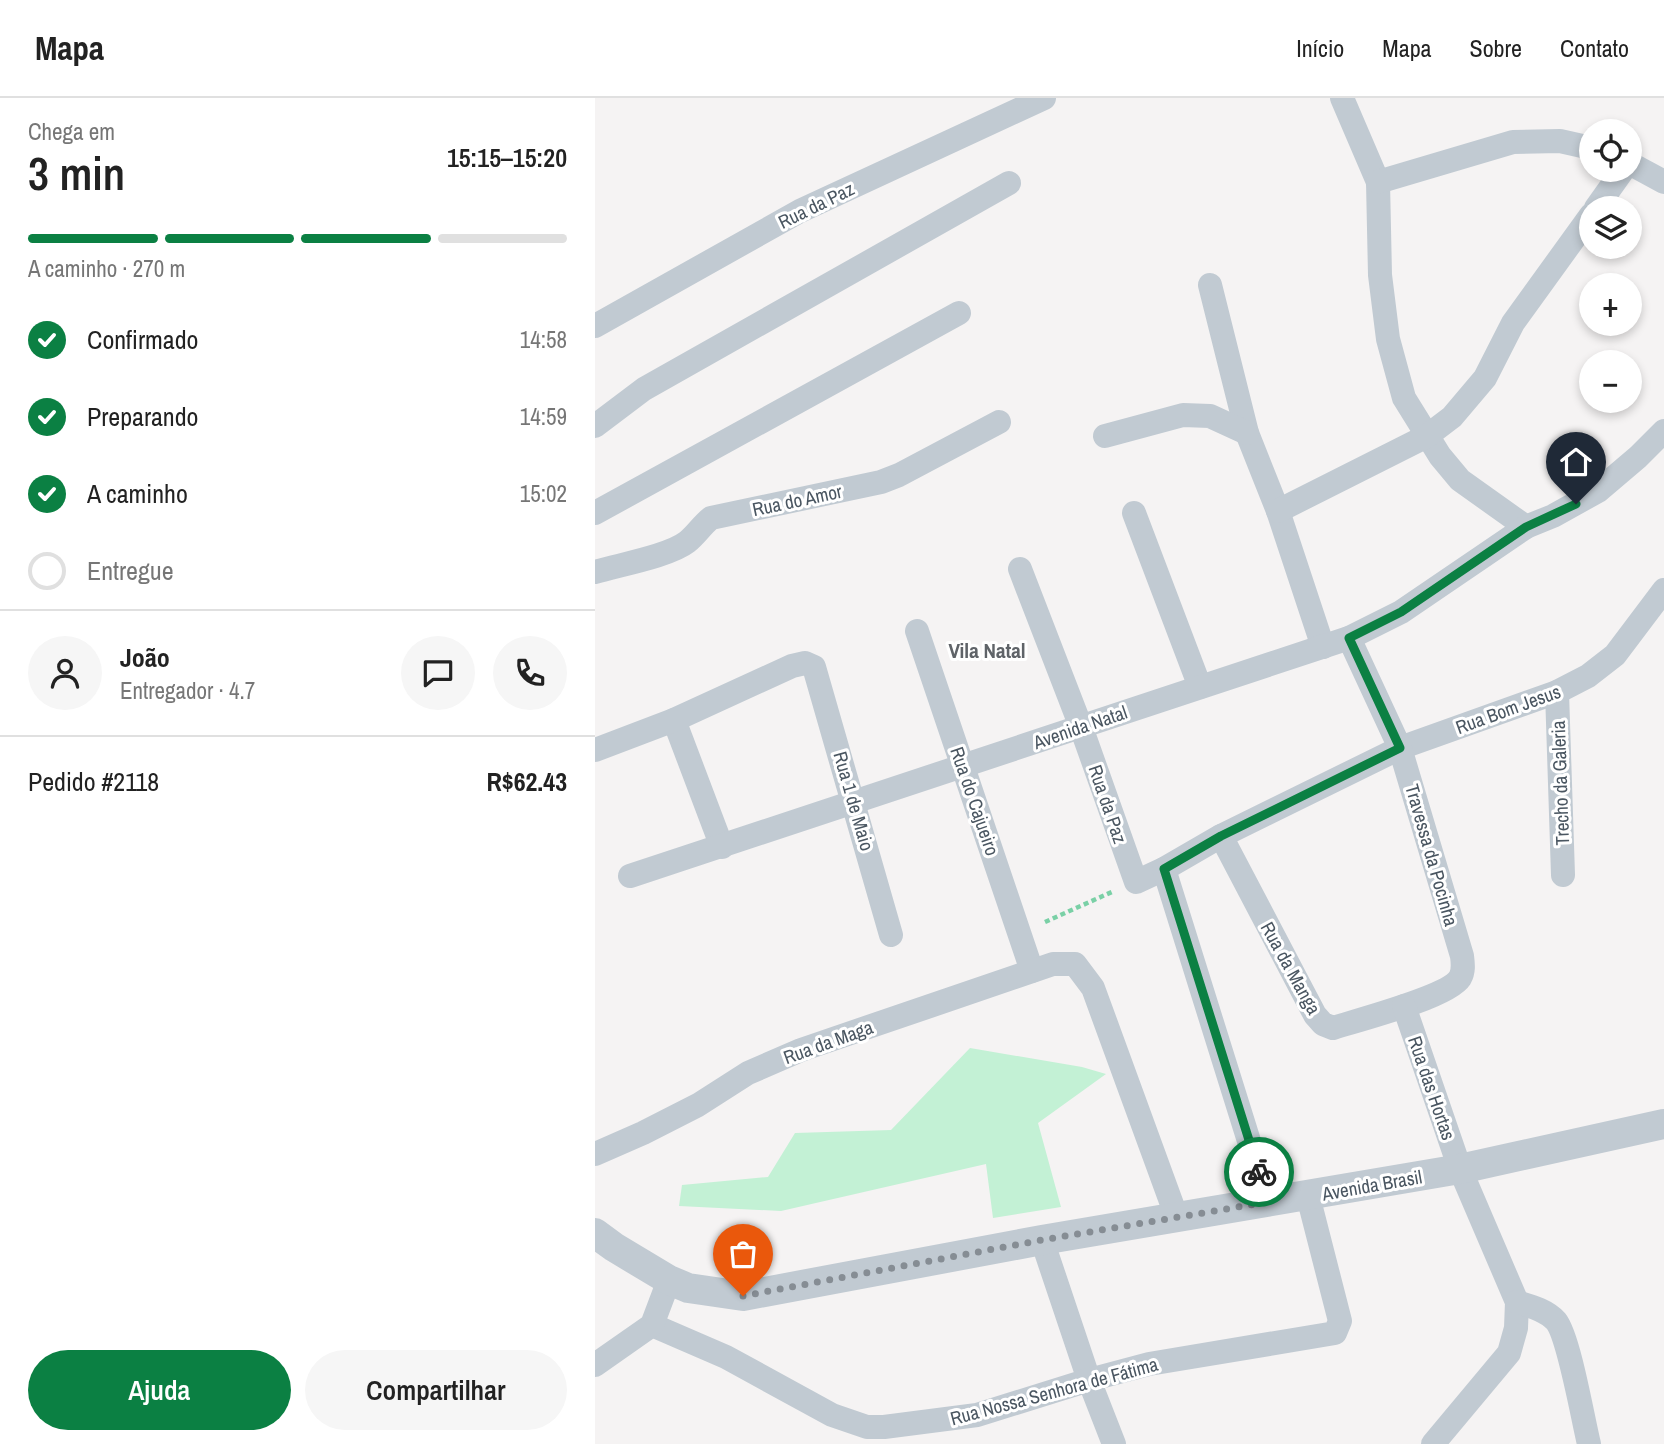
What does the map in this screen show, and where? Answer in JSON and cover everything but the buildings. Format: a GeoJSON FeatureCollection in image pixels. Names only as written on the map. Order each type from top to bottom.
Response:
{"type":"FeatureCollection","features":[{"type":"Feature","properties":{"kind":"street","name":"Rua da Paz"},"geometry":{"type":"LineString","coordinates":[[595,326],[800,211],[1044,98]]}},
{"type":"Feature","properties":{"kind":"street"},"geometry":{"type":"LineString","coordinates":[[1342,98],[1378,182],[1380,275],[1388,339],[1403,398],[1460,480],[1526,527]]}},
{"type":"Feature","properties":{"kind":"street"},"geometry":{"type":"LineString","coordinates":[[1378,182],[1513,142],[1560,141],[1579,145]]}},
{"type":"Feature","properties":{"kind":"street"},"geometry":{"type":"LineString","coordinates":[[1642,170],[1664,182]]}},
{"type":"Feature","properties":{"kind":"street"},"geometry":{"type":"LineString","coordinates":[[595,426],[644,389],[1009,183]]}},
{"type":"Feature","properties":{"kind":"street"},"geometry":{"type":"LineString","coordinates":[[1278,510],[1427,436],[1452,418],[1485,378],[1513,323],[1579,232]]}},
{"type":"Feature","properties":{"kind":"street"},"geometry":{"type":"LineString","coordinates":[[1210,285],[1247,433],[1278,510],[1324,647]]}},
{"type":"Feature","properties":{"kind":"street"},"geometry":{"type":"LineString","coordinates":[[595,513],[960,313]]}},
{"type":"Feature","properties":{"kind":"street"},"geometry":{"type":"LineString","coordinates":[[1105,436],[1182,415],[1210,415],[1247,433]]}},
{"type":"Feature","properties":{"kind":"street","name":"Rua do Amor"},"geometry":{"type":"LineString","coordinates":[[595,572],[675,549],[688,541],[711,519],[881,482],[999,422]]}},
{"type":"Feature","properties":{"kind":"street","name":"Avenida Natal"},"geometry":{"type":"LineString","coordinates":[[630,876],[1349,638],[1401,612],[1526,527],[1553,516],[1598,491],[1664,431]]}},
{"type":"Feature","properties":{"kind":"street"},"geometry":{"type":"LineString","coordinates":[[1134,513],[1201,687]]}},
{"type":"Feature","properties":{"kind":"street","name":"Rua da Paz"},"geometry":{"type":"LineString","coordinates":[[1020,569],[1081,727],[1136,882]]}},
{"type":"Feature","properties":{"kind":"street","name":"Rua Bom Jesus"},"geometry":{"type":"LineString","coordinates":[[1221,836],[1400,748],[1557,692],[1588,677],[1615,655],[1664,590]]}},
{"type":"Feature","properties":{"kind":"street","name":"Rua do Cajueiro"},"geometry":{"type":"LineString","coordinates":[[917,631],[1032,971]]}},
{"type":"Feature","properties":{"kind":"street","name":"Travessa da Pocinha"},"geometry":{"type":"LineString","coordinates":[[1349,638],[1400,748],[1464,969],[1459,980],[1448,988],[1404,1006]]}},
{"type":"Feature","properties":{"kind":"street","name":"Rua 1 de Maio"},"geometry":{"type":"LineString","coordinates":[[674,720],[792,666],[805,663],[814,667],[891,935]]}},
{"type":"Feature","properties":{"kind":"street","name":"Trecho da Galeria"},"geometry":{"type":"LineString","coordinates":[[1557,692],[1563,875]]}},
{"type":"Feature","properties":{"kind":"street"},"geometry":{"type":"LineString","coordinates":[[595,750],[674,720],[722,847]]}},
{"type":"Feature","properties":{"kind":"street"},"geometry":{"type":"LineString","coordinates":[[1136,882],[1221,836]]}},
{"type":"Feature","properties":{"kind":"street","name":"Rua da Manga"},"geometry":{"type":"LineString","coordinates":[[1221,836],[1315,1015],[1323,1024],[1333,1028],[1404,1006]]}},
{"type":"Feature","properties":{"kind":"street"},"geometry":{"type":"LineString","coordinates":[[1164,869],[1268,1202]]}},
{"type":"Feature","properties":{"kind":"street","name":"Rua da Maga"},"geometry":{"type":"LineString","coordinates":[[595,1154],[698,1105],[748,1073],[791,1055],[1053,964],[1075,964],[1093,988],[1177,1218]]}},
{"type":"Feature","properties":{"kind":"street","name":"Rua das Hortas"},"geometry":{"type":"LineString","coordinates":[[1404,1006],[1460,1169],[1517,1302]]}},
{"type":"Feature","properties":{"kind":"street","name":"Avenida Brasil"},"geometry":{"type":"LineString","coordinates":[[595,1233],[614,1248],[688,1288],[727,1295],[758,1295],[1042,1240],[1460,1169],[1664,1124]]}},
{"type":"Feature","properties":{"kind":"street","name":"Rua Nossa Senhora de Fátima"},"geometry":{"type":"LineString","coordinates":[[652,1325],[726,1357],[832,1415],[867,1427],[977,1415],[1149,1364],[1335,1333],[1340,1321],[1308,1196]]}},
{"type":"Feature","properties":{"kind":"street"},"geometry":{"type":"LineString","coordinates":[[1042,1240],[1089,1380],[1114,1444]]}},
{"type":"Feature","properties":{"kind":"street"},"geometry":{"type":"LineString","coordinates":[[595,1365],[652,1325],[669,1280]]}},
{"type":"Feature","properties":{"kind":"street"},"geometry":{"type":"LineString","coordinates":[[1433,1444],[1509,1353],[1516,1328],[1517,1302],[1539,1309],[1556,1322],[1566,1343],[1589,1444]]}},
{"type":"Feature","properties":{"kind":"path"},"geometry":{"type":"LineString","coordinates":[[1045,922],[1136,882]]}},
{"type":"Feature","properties":{"kind":"green space"},"geometry":{"type":"Polygon","coordinates":[[[970,1048],[1082,1067],[1106,1074],[1038,1123],[1061,1207],[993,1218],[986,1164],[781,1211],[679,1206],[682,1185],[768,1177],[795,1133],[891,1130],[970,1048]]]}},
{"type":"Feature","properties":{"kind":"way so far"},"geometry":{"type":"LineString","coordinates":[[743,1296],[1042,1240],[1268,1202],[1259,1172]]}},
{"type":"Feature","properties":{"kind":"district","name":"Vila Natal"},"geometry":{"type":"Point","coordinates":[987,650]}},
{"type":"Feature","properties":{"kind":"route"},"geometry":{"type":"LineString","coordinates":[[1259,1172],[1164,869],[1221,836],[1400,748],[1349,638],[1401,612],[1526,527],[1576,504]]}}]}
